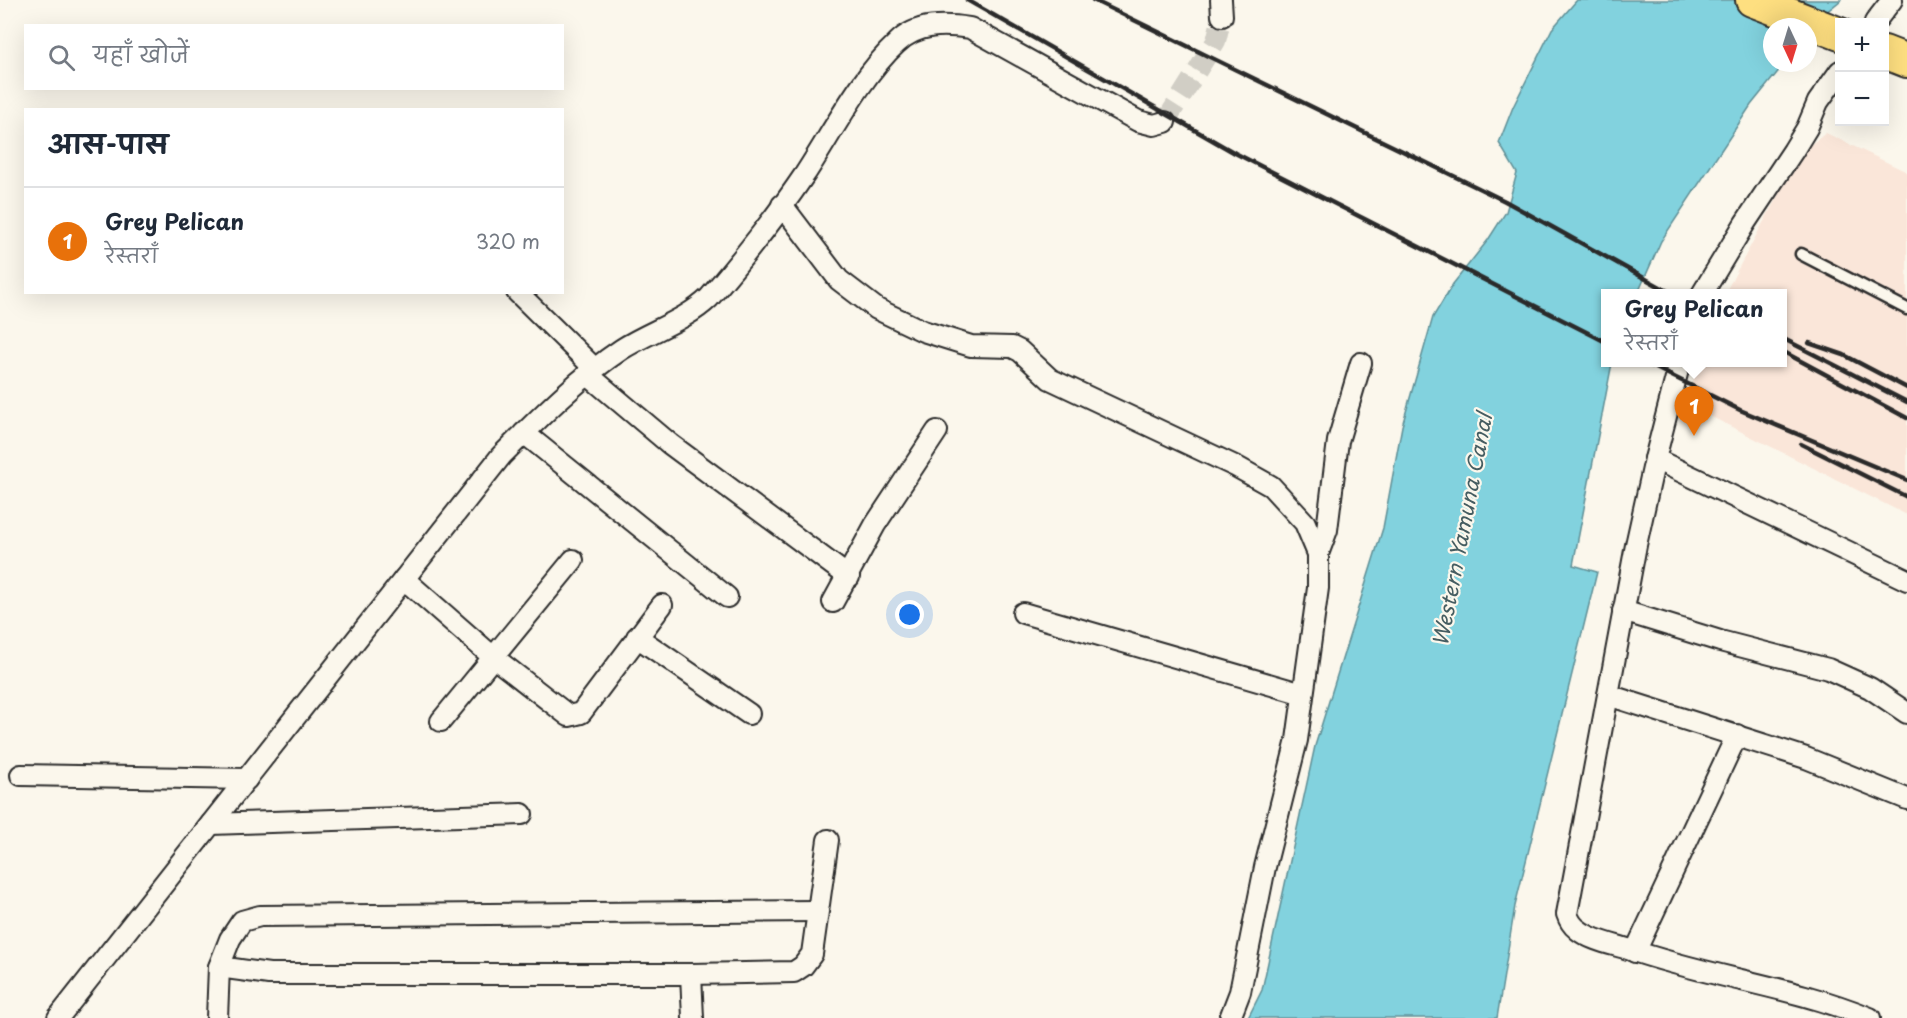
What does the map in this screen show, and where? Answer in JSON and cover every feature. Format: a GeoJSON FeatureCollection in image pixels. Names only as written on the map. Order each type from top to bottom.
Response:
{"type":"FeatureCollection","features":[{"type":"Feature","properties":{"kind":"main road"},"geometry":{"type":"LineString","coordinates":[[1752,0],[1835,32]]}},
{"type":"Feature","properties":{"kind":"street"},"geometry":{"type":"LineString","coordinates":[[1878,18],[1892,0]]}},
{"type":"Feature","properties":{"kind":"street"},"geometry":{"type":"LineString","coordinates":[[58,1018],[501,456],[590,371],[644,335],[700,307],[746,254],[782,205],[860,88],[897,42],[915,31],[944,24],[970,27],[1138,122],[1154,125],[1165,122]]}},
{"type":"Feature","properties":{"kind":"street"},"geometry":{"type":"LineString","coordinates":[[1705,289],[1745,222],[1793,151],[1807,128],[1818,102],[1838,72]]}},
{"type":"Feature","properties":{"kind":"street"},"geometry":{"type":"LineString","coordinates":[[782,205],[828,267],[852,293],[923,331],[971,346],[1012,347],[1020,351],[1050,379],[1237,467],[1270,486],[1291,505],[1305,523],[1317,554],[1318,588],[1297,740],[1265,867],[1240,992],[1230,1018]]}},
{"type":"Feature","properties":{"kind":"street"},"geometry":{"type":"LineString","coordinates":[[519,294],[590,371],[670,444],[849,577]]}},
{"type":"Feature","properties":{"kind":"street"},"geometry":{"type":"LineString","coordinates":[[1317,554],[1327,530],[1338,441],[1362,363]]}},
{"type":"Feature","properties":{"kind":"street"},"geometry":{"type":"LineString","coordinates":[[1679,367],[1655,459],[1623,611],[1567,914],[1570,922],[1585,934],[1635,952],[1701,973],[1844,1013],[1870,1018]]}},
{"type":"Feature","properties":{"kind":"street"},"geometry":{"type":"LineString","coordinates":[[833,602],[849,577],[875,525],[937,431]]}},
{"type":"Feature","properties":{"kind":"street"},"geometry":{"type":"LineString","coordinates":[[524,433],[727,597]]}},
{"type":"Feature","properties":{"kind":"street"},"geometry":{"type":"LineString","coordinates":[[1655,459],[1907,580]]}},
{"type":"Feature","properties":{"kind":"street"},"geometry":{"type":"LineString","coordinates":[[441,721],[573,560]]}},
{"type":"Feature","properties":{"kind":"street"},"geometry":{"type":"LineString","coordinates":[[404,579],[493,657],[572,717],[581,713],[662,604]]}},
{"type":"Feature","properties":{"kind":"street"},"geometry":{"type":"LineString","coordinates":[[1623,611],[1720,642],[1828,669],[1870,688],[1907,713]]}},
{"type":"Feature","properties":{"kind":"street"},"geometry":{"type":"LineString","coordinates":[[1023,613],[1303,694]]}},
{"type":"Feature","properties":{"kind":"street"},"geometry":{"type":"LineString","coordinates":[[637,637],[749,714]]}},
{"type":"Feature","properties":{"kind":"street"},"geometry":{"type":"LineString","coordinates":[[1608,695],[1806,758],[1907,800]]}},
{"type":"Feature","properties":{"kind":"street"},"geometry":{"type":"LineString","coordinates":[[1635,952],[1737,735]]}},
{"type":"Feature","properties":{"kind":"street"},"geometry":{"type":"LineString","coordinates":[[21,775],[247,779]]}},
{"type":"Feature","properties":{"kind":"street"},"geometry":{"type":"LineString","coordinates":[[211,824],[522,814]]}},
{"type":"Feature","properties":{"kind":"street"},"geometry":{"type":"LineString","coordinates":[[219,967],[269,974],[787,973],[799,969],[812,954],[828,840]]}},
{"type":"Feature","properties":{"kind":"street"},"geometry":{"type":"LineString","coordinates":[[217,1018],[219,967],[237,927],[242,921],[260,916],[817,911]]}},
{"type":"Feature","properties":{"kind":"street"},"geometry":{"type":"LineString","coordinates":[[691,974],[693,1018]]}},
{"type":"Feature","properties":{"kind":"lane"},"geometry":{"type":"LineString","coordinates":[[1801,254],[1907,309]]}},
{"type":"Feature","properties":{"kind":"shaded area"},"geometry":{"type":"Polygon","coordinates":[[[1826,133],[1907,172],[1907,515],[1688,405],[1696,367],[1787,367],[1787,289],[1727,289],[1802,151],[1826,133]]]}},
{"type":"Feature","properties":{"kind":"water","name":"Western Yamuna Canal"},"geometry":{"type":"Polygon","coordinates":[[[1577,0],[1841,0],[1817,20],[1763,18],[1763,72],[1778,72],[1751,105],[1661,241],[1640,289],[1601,289],[1601,367],[1611,367],[1573,565],[1597,572],[1515,906],[1497,1018],[1248,1018],[1262,990],[1315,746],[1383,528],[1402,426],[1433,317],[1453,284],[1488,240],[1506,212],[1517,173],[1499,143],[1513,107],[1552,29],[1577,0]]]}},
{"type":"Feature","properties":{"kind":"tunnel"},"geometry":{"type":"LineString","coordinates":[[1165,122],[1216,41],[1222,16]]}},
{"type":"Feature","properties":{"kind":"railway"},"geometry":{"type":"LineString","coordinates":[[967,0],[1235,153],[1601,339]]}},
{"type":"Feature","properties":{"kind":"railway"},"geometry":{"type":"LineString","coordinates":[[1093,0],[1505,201],[1664,289]]}},
{"type":"Feature","properties":{"kind":"railway"},"geometry":{"type":"LineString","coordinates":[[1787,341],[1907,402]]}},
{"type":"Feature","properties":{"kind":"railway"},"geometry":{"type":"LineString","coordinates":[[1809,343],[1844,355],[1907,388]]}},
{"type":"Feature","properties":{"kind":"railway"},"geometry":{"type":"LineString","coordinates":[[1787,354],[1907,418]]}},
{"type":"Feature","properties":{"kind":"railway"},"geometry":{"type":"LineString","coordinates":[[1654,367],[1740,410],[1907,480]]}},
{"type":"Feature","properties":{"kind":"railway"},"geometry":{"type":"LineString","coordinates":[[1801,444],[1907,497]]}},
{"type":"Feature","properties":{"kind":"place","name":"Grey Pelican"},"geometry":{"type":"Point","coordinates":[1694,436]}}]}
